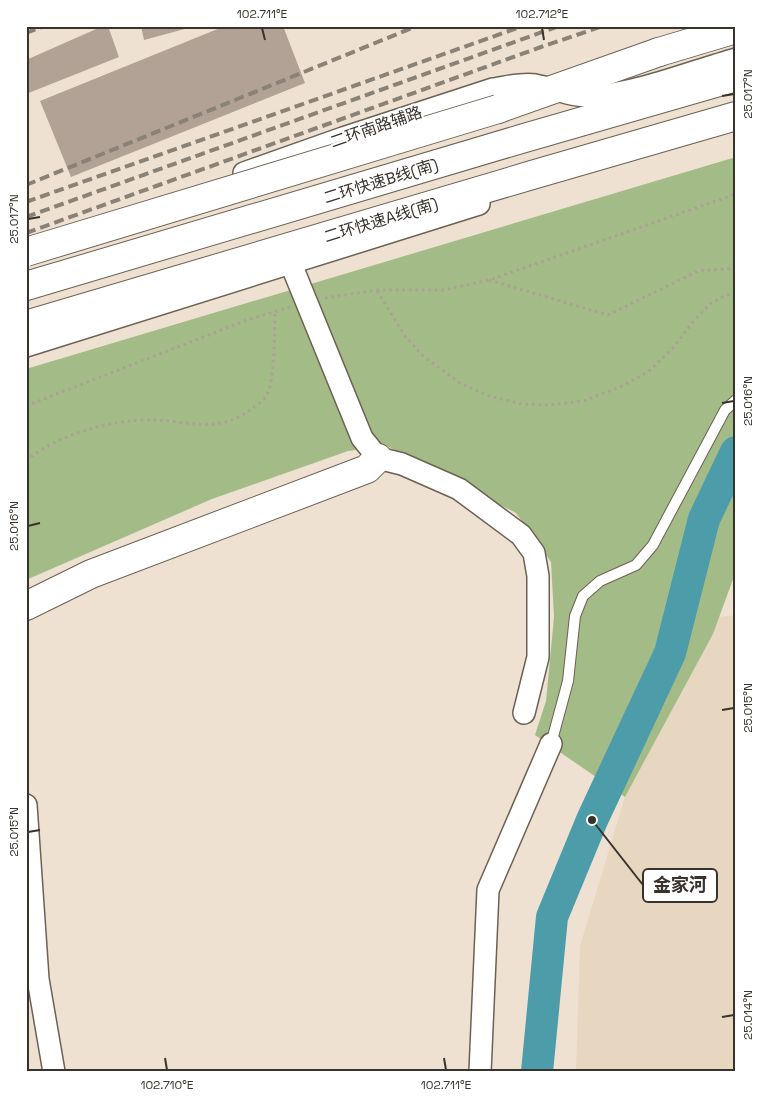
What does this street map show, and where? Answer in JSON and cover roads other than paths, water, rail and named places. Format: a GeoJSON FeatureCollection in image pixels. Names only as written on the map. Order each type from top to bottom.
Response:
{"type":"FeatureCollection","features":[{"type":"Feature","properties":{"kind":"main road"},"geometry":{"type":"LineString","coordinates":[[26,254],[498,109],[608,69],[736,29]]}},
{"type":"Feature","properties":{"kind":"main road","name":"二环快速B线(南)"},"geometry":{"type":"LineString","coordinates":[[26,286],[521,139],[736,78]]}},
{"type":"Feature","properties":{"kind":"main road","name":"二环快速A线(南)"},"geometry":{"type":"LineString","coordinates":[[26,326],[736,116]]}},
{"type":"Feature","properties":{"kind":"main road"},"geometry":{"type":"LineString","coordinates":[[26,606],[91,574],[367,468],[378,458]]}},
{"type":"Feature","properties":{"kind":"street","name":"二环南路辅路"},"geometry":{"type":"LineString","coordinates":[[26,254],[234,177],[494,89],[516,85],[532,85],[578,96],[596,96],[620,92],[736,59]]}},
{"type":"Feature","properties":{"kind":"street"},"geometry":{"type":"LineString","coordinates":[[26,346],[496,199],[736,129]]}},
{"type":"Feature","properties":{"kind":"street"},"geometry":{"type":"LineString","coordinates":[[291,264],[362,438],[378,458],[402,464],[459,489],[522,535],[534,553],[538,576],[538,657],[524,713]]}},
{"type":"Feature","properties":{"kind":"street"},"geometry":{"type":"LineString","coordinates":[[480,1072],[488,890],[551,744]]}},
{"type":"Feature","properties":{"kind":"street"},"geometry":{"type":"LineString","coordinates":[[26,805],[38,979],[54,1072]]}},
{"type":"Feature","properties":{"kind":"lane"},"geometry":{"type":"LineString","coordinates":[[551,744],[568,681],[575,616],[584,596],[600,581],[636,565],[652,546],[725,410],[736,400]]}},
{"type":"Feature","properties":{"kind":"waterway"},"geometry":{"type":"LineString","coordinates":[[537,1072],[552,917],[592,820],[670,653],[704,519],[736,452]]}},
{"type":"Feature","properties":{"kind":"railway"},"geometry":{"type":"LineString","coordinates":[[26,33],[44,26]]}},
{"type":"Feature","properties":{"kind":"railway"},"geometry":{"type":"LineString","coordinates":[[26,185],[417,26]]}},
{"type":"Feature","properties":{"kind":"railway"},"geometry":{"type":"LineString","coordinates":[[26,202],[523,26]]}},
{"type":"Feature","properties":{"kind":"railway"},"geometry":{"type":"LineString","coordinates":[[26,217],[559,26]]}},
{"type":"Feature","properties":{"kind":"railway"},"geometry":{"type":"LineString","coordinates":[[26,233],[603,26]]}},
{"type":"Feature","properties":{"kind":"place","name":"金家河"},"geometry":{"type":"Point","coordinates":[592,820]}}]}
